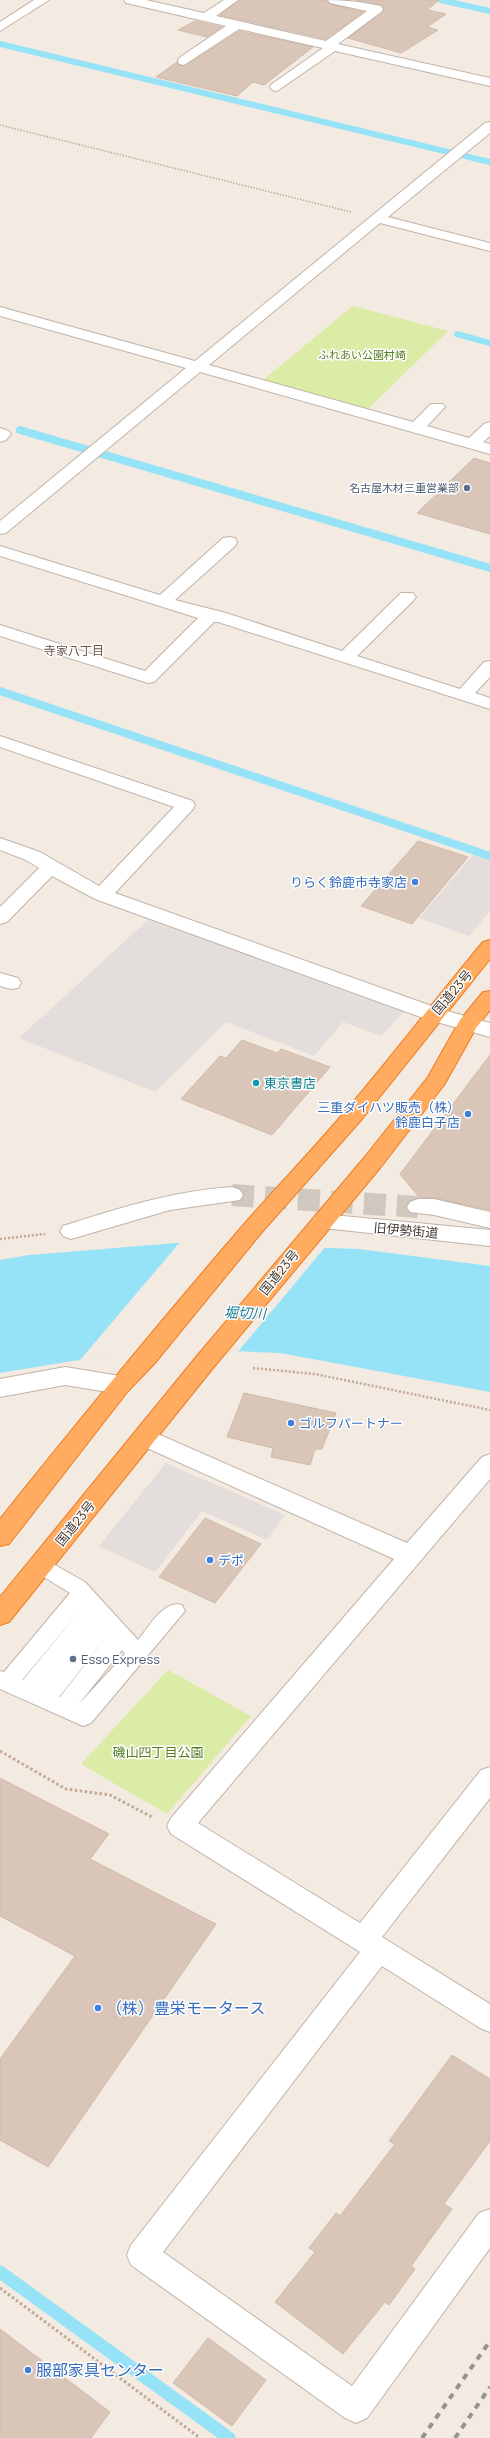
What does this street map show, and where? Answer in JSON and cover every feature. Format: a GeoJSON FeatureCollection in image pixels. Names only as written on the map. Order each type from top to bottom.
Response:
{"type":"FeatureCollection","features":[{"type":"Feature","properties":{"kind":"highway","name":"国道23号"},"geometry":{"type":"LineString","coordinates":[[0,1537],[120,1385],[146,1358],[254,1227],[356,1114],[433,1014],[490,946]]}},
{"type":"Feature","properties":{"kind":"highway","name":"国道23号"},"geometry":{"type":"LineString","coordinates":[[0,1615],[205,1362],[372,1163],[437,1080],[467,1025],[490,997]]}},
{"type":"Feature","properties":{"kind":"street"},"geometry":{"type":"LineString","coordinates":[[0,27],[43,0]]}},
{"type":"Feature","properties":{"kind":"street"},"geometry":{"type":"LineString","coordinates":[[130,0],[490,82]]}},
{"type":"Feature","properties":{"kind":"street"},"geometry":{"type":"LineString","coordinates":[[206,17],[232,0]]}},
{"type":"Feature","properties":{"kind":"street"},"geometry":{"type":"LineString","coordinates":[[277,87],[377,9],[334,0]]}},
{"type":"Feature","properties":{"kind":"street"},"geometry":{"type":"LineString","coordinates":[[184,61],[237,24]]}},
{"type":"Feature","properties":{"kind":"street"},"geometry":{"type":"LineString","coordinates":[[0,529],[199,367],[377,218],[490,126]]}},
{"type":"Feature","properties":{"kind":"street"},"geometry":{"type":"LineString","coordinates":[[377,218],[490,247]]}},
{"type":"Feature","properties":{"kind":"street"},"geometry":{"type":"LineString","coordinates":[[0,311],[474,442],[490,449]]}},
{"type":"Feature","properties":{"kind":"street"},"geometry":{"type":"LineString","coordinates":[[417,427],[437,407]]}},
{"type":"Feature","properties":{"kind":"street"},"geometry":{"type":"LineString","coordinates":[[474,442],[490,427]]}},
{"type":"Feature","properties":{"kind":"street"},"geometry":{"type":"LineString","coordinates":[[0,433],[3,434],[0,437]]}},
{"type":"Feature","properties":{"kind":"street"},"geometry":{"type":"LineString","coordinates":[[164,601],[229,542]]}},
{"type":"Feature","properties":{"kind":"street"},"geometry":{"type":"LineString","coordinates":[[0,551],[210,616],[220,617],[490,704]]}},
{"type":"Feature","properties":{"kind":"street"},"geometry":{"type":"LineString","coordinates":[[346,657],[407,597]]}},
{"type":"Feature","properties":{"kind":"street"},"geometry":{"type":"LineString","coordinates":[[0,630],[148,678],[210,616]]}},
{"type":"Feature","properties":{"kind":"street"},"geometry":{"type":"LineString","coordinates":[[464,695],[490,666]]}},
{"type":"Feature","properties":{"kind":"street"},"geometry":{"type":"LineString","coordinates":[[0,741],[186,805],[102,895]]}},
{"type":"Feature","properties":{"kind":"street"},"geometry":{"type":"LineString","coordinates":[[0,844],[33,856],[84,888],[102,895],[433,1014],[467,1025],[490,1030]]}},
{"type":"Feature","properties":{"kind":"street"},"geometry":{"type":"LineString","coordinates":[[0,918],[50,867]]}},
{"type":"Feature","properties":{"kind":"street"},"geometry":{"type":"LineString","coordinates":[[71,1231],[164,1203],[203,1196],[232,1195]]}},
{"type":"Feature","properties":{"kind":"street"},"geometry":{"type":"LineString","coordinates":[[418,1207],[434,1207],[490,1220]]}},
{"type":"Feature","properties":{"kind":"street","name":"旧伊勢街道"},"geometry":{"type":"LineString","coordinates":[[318,1226],[490,1238]]}},
{"type":"Feature","properties":{"kind":"street"},"geometry":{"type":"LineString","coordinates":[[0,1388],[65,1376],[120,1385]]}},
{"type":"Feature","properties":{"kind":"street"},"geometry":{"type":"LineString","coordinates":[[144,1437],[411,1556]]}},
{"type":"Feature","properties":{"kind":"street"},"geometry":{"type":"LineString","coordinates":[[490,1463],[180,1826],[490,2019]]}},
{"type":"Feature","properties":{"kind":"street"},"geometry":{"type":"LineString","coordinates":[[490,1778],[370,1945],[142,2255],[356,2407],[490,2223]]}},
{"type":"Feature","properties":{"kind":"lane"},"geometry":{"type":"LineString","coordinates":[[41,1565],[78,1588],[138,1654]]}},
{"type":"Feature","properties":{"kind":"lane"},"geometry":{"type":"LineString","coordinates":[[4,1681],[83,1717],[175,1611]]}},
{"type":"Feature","properties":{"kind":"lane"},"geometry":{"type":"LineString","coordinates":[[4,1681],[102,1614]]}},
{"type":"Feature","properties":{"kind":"lane"},"geometry":{"type":"LineString","coordinates":[[35,1695],[102,1614]]}},
{"type":"Feature","properties":{"kind":"lane"},"geometry":{"type":"LineString","coordinates":[[64,1708],[102,1614]]}},
{"type":"Feature","properties":{"kind":"path"},"geometry":{"type":"LineString","coordinates":[[0,125],[377,218]]}},
{"type":"Feature","properties":{"kind":"path"},"geometry":{"type":"LineString","coordinates":[[253,1368],[315,1374],[490,1410]]}},
{"type":"Feature","properties":{"kind":"path"},"geometry":{"type":"LineString","coordinates":[[0,1751],[66,1789],[110,1795],[163,1822],[180,1826]]}},
{"type":"Feature","properties":{"kind":"path"},"geometry":{"type":"LineString","coordinates":[[0,2288],[200,2438]]}},
{"type":"Feature","properties":{"kind":"green space","name":"ふれあい公園村崎"},"geometry":{"type":"Polygon","coordinates":[[[353,306],[448,331],[367,410],[263,380],[353,306]]]}},
{"type":"Feature","properties":{"kind":"green space","name":"磯山四丁目公園"},"geometry":{"type":"Polygon","coordinates":[[[168,1670],[251,1716],[167,1814],[81,1764],[168,1670]]]}},
{"type":"Feature","properties":{"kind":"shaded area"},"geometry":{"type":"Polygon","coordinates":[[[474,854],[490,859],[490,911],[469,936],[419,918],[474,854]]]}},
{"type":"Feature","properties":{"kind":"shaded area"},"geometry":{"type":"Polygon","coordinates":[[[148,920],[405,1011],[381,1036],[343,1022],[314,1056],[226,1022],[155,1092],[19,1038],[148,920]]]}},
{"type":"Feature","properties":{"kind":"shaded area"},"geometry":{"type":"Polygon","coordinates":[[[166,1463],[285,1515],[267,1540],[202,1511],[155,1572],[99,1546],[166,1463]]]}},
{"type":"Feature","properties":{"kind":"water","name":"堀切川"},"geometry":{"type":"Polygon","coordinates":[[[177,1243],[359,1249],[490,1266],[490,1392],[280,1353],[185,1349],[72,1361],[0,1373],[0,1260],[29,1255],[177,1243]]]}},
{"type":"Feature","properties":{"kind":"pier"},"geometry":{"type":"Polygon","coordinates":[[[181,1241],[326,1246],[236,1354],[185,1351],[80,1360],[181,1241]]]}},
{"type":"Feature","properties":{"kind":"building"},"geometry":{"type":"Polygon","coordinates":[[[239,0],[327,0],[330,4],[363,12],[326,39],[220,15],[239,0]]]}},
{"type":"Feature","properties":{"kind":"building"},"geometry":{"type":"Polygon","coordinates":[[[355,0],[439,0],[427,10],[446,14],[427,27],[438,30],[401,53],[348,38],[384,10],[381,5],[355,0]]]}},
{"type":"Feature","properties":{"kind":"building"},"geometry":{"type":"Polygon","coordinates":[[[195,21],[222,27],[207,37],[178,30],[195,21]]]}},
{"type":"Feature","properties":{"kind":"building"},"geometry":{"type":"Polygon","coordinates":[[[239,31],[313,47],[264,85],[253,82],[237,96],[156,77],[177,62],[179,65],[185,66],[239,31]]]}},
{"type":"Feature","properties":{"kind":"building","name":"名古屋木材三重営業部"},"geometry":{"type":"Polygon","coordinates":[[[474,458],[490,463],[490,534],[417,513],[474,458]]]}},
{"type":"Feature","properties":{"kind":"building","name":"りらく鈴鹿市寺家店"},"geometry":{"type":"Polygon","coordinates":[[[418,841],[468,857],[412,924],[361,906],[418,841]]]}},
{"type":"Feature","properties":{"kind":"building","name":"東京書店"},"geometry":{"type":"Polygon","coordinates":[[[242,1040],[277,1053],[281,1049],[330,1067],[272,1135],[181,1099],[220,1056],[226,1058],[242,1040]]]}},
{"type":"Feature","properties":{"kind":"building","name":"三重ダイハツ販売（株） 鈴鹿白子店"},"geometry":{"type":"Polygon","coordinates":[[[490,1055],[490,1210],[434,1198],[419,1197],[400,1174],[490,1055]]]}},
{"type":"Feature","properties":{"kind":"building","name":"ゴルフパートナー"},"geometry":{"type":"Polygon","coordinates":[[[244,1393],[336,1413],[322,1449],[315,1449],[310,1465],[271,1457],[273,1448],[227,1437],[244,1393]]]}},
{"type":"Feature","properties":{"kind":"building","name":"デポ"},"geometry":{"type":"Polygon","coordinates":[[[205,1518],[261,1544],[215,1603],[159,1577],[205,1518]]]}},
{"type":"Feature","properties":{"kind":"building","name":"（株）豊栄モータース"},"geometry":{"type":"Polygon","coordinates":[[[0,1778],[109,1834],[90,1859],[216,1924],[48,2167],[0,2140],[0,2059],[75,1956],[0,1916],[0,1778]]]}},
{"type":"Feature","properties":{"kind":"building"},"geometry":{"type":"Polygon","coordinates":[[[452,2055],[490,2079],[490,2141],[444,2204],[452,2209],[411,2266],[415,2269],[389,2305],[385,2302],[343,2354],[275,2302],[315,2252],[309,2248],[336,2213],[340,2216],[395,2144],[389,2141],[452,2055]]]}},
{"type":"Feature","properties":{"kind":"building","name":"服部家具センター"},"geometry":{"type":"Polygon","coordinates":[[[0,2329],[110,2412],[91,2438],[0,2438],[0,2329]]]}},
{"type":"Feature","properties":{"kind":"building"},"geometry":{"type":"Polygon","coordinates":[[[208,2338],[266,2380],[232,2426],[173,2383],[208,2338]]]}},
{"type":"Feature","properties":{"kind":"waterway"},"geometry":{"type":"LineString","coordinates":[[441,0],[490,11]]}},
{"type":"Feature","properties":{"kind":"waterway"},"geometry":{"type":"LineString","coordinates":[[0,44],[490,162]]}},
{"type":"Feature","properties":{"kind":"waterway"},"geometry":{"type":"LineString","coordinates":[[457,334],[490,343]]}},
{"type":"Feature","properties":{"kind":"waterway"},"geometry":{"type":"LineString","coordinates":[[20,430],[490,568]]}},
{"type":"Feature","properties":{"kind":"waterway"},"geometry":{"type":"LineString","coordinates":[[0,691],[490,856]]}},
{"type":"Feature","properties":{"kind":"waterway"},"geometry":{"type":"LineString","coordinates":[[0,2272],[229,2438]]}},
{"type":"Feature","properties":{"kind":"tunnel"},"geometry":{"type":"LineString","coordinates":[[232,1195],[418,1207]]}},
{"type":"Feature","properties":{"kind":"railway"},"geometry":{"type":"LineString","coordinates":[[422,2438],[490,2341]]}},
{"type":"Feature","properties":{"kind":"railway"},"geometry":{"type":"LineString","coordinates":[[455,2438],[490,2387]]}},
{"type":"Feature","properties":{"kind":"place","name":"名古屋木材三重営業部"},"geometry":{"type":"Point","coordinates":[467,488]}},
{"type":"Feature","properties":{"kind":"place","name":"りらく鈴鹿市寺家店"},"geometry":{"type":"Point","coordinates":[415,882]}},
{"type":"Feature","properties":{"kind":"place","name":"東京書店"},"geometry":{"type":"Point","coordinates":[256,1083]}},
{"type":"Feature","properties":{"kind":"place","name":"三重ダイハツ販売（株） 鈴鹿白子店"},"geometry":{"type":"Point","coordinates":[468,1114]}},
{"type":"Feature","properties":{"kind":"place","name":"ゴルフパートナー"},"geometry":{"type":"Point","coordinates":[291,1423]}},
{"type":"Feature","properties":{"kind":"place","name":"デポ"},"geometry":{"type":"Point","coordinates":[210,1560]}},
{"type":"Feature","properties":{"kind":"place","name":"Esso Express"},"geometry":{"type":"Point","coordinates":[73,1659]}},
{"type":"Feature","properties":{"kind":"place","name":"（株）豊栄モータース"},"geometry":{"type":"Point","coordinates":[98,2008]}},
{"type":"Feature","properties":{"kind":"place","name":"服部家具センター"},"geometry":{"type":"Point","coordinates":[28,2370]}},
{"type":"Feature","properties":{"kind":"district","name":"寺家八丁目"},"geometry":{"type":"Point","coordinates":[74,651]}}]}
